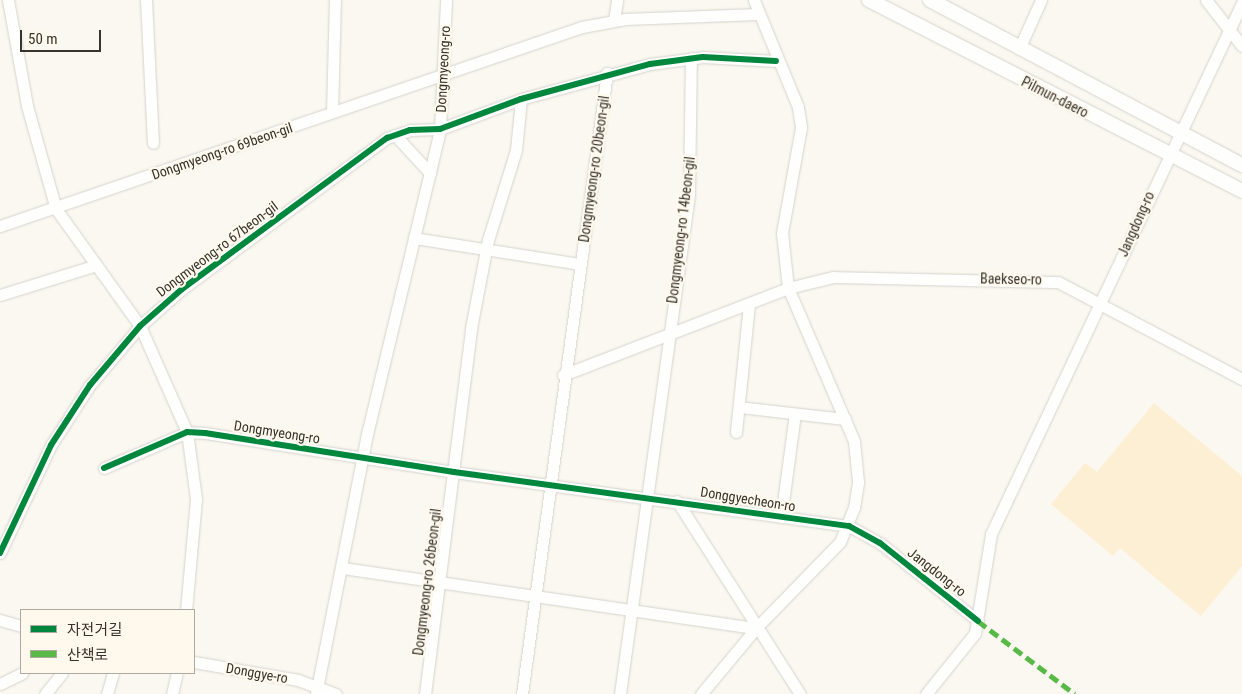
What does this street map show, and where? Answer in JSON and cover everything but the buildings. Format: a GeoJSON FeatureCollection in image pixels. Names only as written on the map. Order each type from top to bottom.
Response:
{"type":"FeatureCollection","features":[{"type":"Feature","properties":{"kind":"main road","name":"Pilmun-daero"},"geometry":{"type":"LineString","coordinates":[[869,0],[1242,191]]}},
{"type":"Feature","properties":{"kind":"main road","name":"Pilmun-daero"},"geometry":{"type":"LineString","coordinates":[[930,0],[1019,49],[1242,165]]}},
{"type":"Feature","properties":{"kind":"street"},"geometry":{"type":"LineString","coordinates":[[8,0],[27,106],[56,209],[93,266],[140,326],[187,432],[196,499],[186,609]]}},
{"type":"Feature","properties":{"kind":"street"},"geometry":{"type":"LineString","coordinates":[[146,0],[153,143]]}},
{"type":"Feature","properties":{"kind":"street"},"geometry":{"type":"LineString","coordinates":[[332,112],[335,0]]}},
{"type":"Feature","properties":{"kind":"street","name":"Dongmyeong-ro"},"geometry":{"type":"LineString","coordinates":[[318,690],[363,459],[440,129],[446,0]]}},
{"type":"Feature","properties":{"kind":"street"},"geometry":{"type":"LineString","coordinates":[[614,20],[618,0]]}},
{"type":"Feature","properties":{"kind":"street"},"geometry":{"type":"LineString","coordinates":[[701,694],[756,628],[840,542],[849,526],[858,458],[845,419],[788,288],[782,233],[801,127],[798,107],[776,61],[754,0]]}},
{"type":"Feature","properties":{"kind":"street"},"geometry":{"type":"LineString","coordinates":[[1019,49],[1041,0]]}},
{"type":"Feature","properties":{"kind":"street"},"geometry":{"type":"LineString","coordinates":[[1206,0],[1227,32],[1242,46]]}},
{"type":"Feature","properties":{"kind":"street","name":"Jangdong-ro"},"geometry":{"type":"LineString","coordinates":[[926,694],[975,634],[985,550],[991,534],[1100,305],[1177,132],[1227,32],[1238,22],[1242,3]]}},
{"type":"Feature","properties":{"kind":"street","name":"Dongmyeong-ro 69beon-gil"},"geometry":{"type":"LineString","coordinates":[[0,226],[56,209],[516,48],[614,20],[758,14]]}},
{"type":"Feature","properties":{"kind":"street"},"geometry":{"type":"LineString","coordinates":[[607,73],[690,58],[776,61]]}},
{"type":"Feature","properties":{"kind":"street","name":"Dongmyeong-ro 14beon-gil"},"geometry":{"type":"LineString","coordinates":[[620,694],[644,496],[691,178],[690,58]]}},
{"type":"Feature","properties":{"kind":"street","name":"Dongmyeong-ro 20beon-gil"},"geometry":{"type":"LineString","coordinates":[[521,98],[607,73],[563,375],[537,598],[522,694]]}},
{"type":"Feature","properties":{"kind":"street"},"geometry":{"type":"LineString","coordinates":[[440,129],[521,98]]}},
{"type":"Feature","properties":{"kind":"street","name":"Dongmyeong-ro 26beon-gil"},"geometry":{"type":"LineString","coordinates":[[426,694],[439,583],[485,252],[516,150],[521,98]]}},
{"type":"Feature","properties":{"kind":"street","name":"Dongmyeong-ro 67beon-gil"},"geometry":{"type":"LineString","coordinates":[[0,553],[51,445],[90,385],[140,326],[182,289],[394,135],[440,129]]}},
{"type":"Feature","properties":{"kind":"street"},"geometry":{"type":"LineString","coordinates":[[394,135],[430,173]]}},
{"type":"Feature","properties":{"kind":"street"},"geometry":{"type":"LineString","coordinates":[[414,238],[485,252],[580,264]]}},
{"type":"Feature","properties":{"kind":"street"},"geometry":{"type":"LineString","coordinates":[[0,295],[93,266]]}},
{"type":"Feature","properties":{"kind":"street","name":"Baekseo-ro"},"geometry":{"type":"LineString","coordinates":[[788,288],[833,277],[1043,279],[1068,286],[1100,305],[1242,379]]}},
{"type":"Feature","properties":{"kind":"street"},"geometry":{"type":"LineString","coordinates":[[563,375],[668,337],[788,288]]}},
{"type":"Feature","properties":{"kind":"street"},"geometry":{"type":"LineString","coordinates":[[736,432],[749,304]]}},
{"type":"Feature","properties":{"kind":"street"},"geometry":{"type":"LineString","coordinates":[[739,407],[845,419]]}},
{"type":"Feature","properties":{"kind":"street","name":"Donggyecheon-ro"},"geometry":{"type":"LineString","coordinates":[[781,517],[795,414]]}},
{"type":"Feature","properties":{"kind":"street"},"geometry":{"type":"LineString","coordinates":[[104,468],[187,432]]}},
{"type":"Feature","properties":{"kind":"street","name":"Dongmyeong-ro"},"geometry":{"type":"LineString","coordinates":[[187,432],[363,459]]}},
{"type":"Feature","properties":{"kind":"street"},"geometry":{"type":"LineString","coordinates":[[363,459],[644,496]]}},
{"type":"Feature","properties":{"kind":"street","name":"Donggyecheon-ro"},"geometry":{"type":"LineString","coordinates":[[644,496],[849,526]]}},
{"type":"Feature","properties":{"kind":"street","name":"Donggyecheon-ro"},"geometry":{"type":"LineString","coordinates":[[677,501],[756,628],[800,694]]}},
{"type":"Feature","properties":{"kind":"street","name":"Jangdong-ro"},"geometry":{"type":"LineString","coordinates":[[849,526],[880,543],[978,621]]}},
{"type":"Feature","properties":{"kind":"street","name":"Dongmyeong-ro 26beon-gil"},"geometry":{"type":"LineString","coordinates":[[343,568],[439,583]]}},
{"type":"Feature","properties":{"kind":"street"},"geometry":{"type":"LineString","coordinates":[[439,583],[630,612],[756,628]]}},
{"type":"Feature","properties":{"kind":"street"},"geometry":{"type":"LineString","coordinates":[[0,620],[20,626]]}},
{"type":"Feature","properties":{"kind":"street","name":"Donggye-ro"},"geometry":{"type":"LineString","coordinates":[[195,662],[318,690]]}},
{"type":"Feature","properties":{"kind":"street"},"geometry":{"type":"LineString","coordinates":[[0,684],[21,674]]}},
{"type":"Feature","properties":{"kind":"street"},"geometry":{"type":"LineString","coordinates":[[45,694],[61,674]]}},
{"type":"Feature","properties":{"kind":"street"},"geometry":{"type":"LineString","coordinates":[[107,694],[113,674]]}},
{"type":"Feature","properties":{"kind":"street"},"geometry":{"type":"LineString","coordinates":[[172,694],[177,674]]}},
{"type":"Feature","properties":{"kind":"street"},"geometry":{"type":"LineString","coordinates":[[318,690],[336,694]]}},
{"type":"Feature","properties":{"kind":"shaded area"},"geometry":{"type":"Polygon","coordinates":[[[1154,403],[1242,476],[1242,566],[1201,616],[1120,548],[1113,556],[1051,504],[1085,463],[1097,472],[1154,403]]]}},
{"type":"Feature","properties":{"kind":"marked path"},"geometry":{"type":"LineString","coordinates":[[978,621],[1075,694]]}},
{"type":"Feature","properties":{"kind":"cycle path"},"geometry":{"type":"LineString","coordinates":[[0,553],[51,445],[90,385],[140,326],[182,289],[387,138],[410,130],[440,129],[521,99],[650,64],[703,57],[776,61]]}},
{"type":"Feature","properties":{"kind":"cycle path"},"geometry":{"type":"LineString","coordinates":[[104,468],[187,432],[205,433],[454,472],[849,526],[880,543],[978,621]]}}]}
